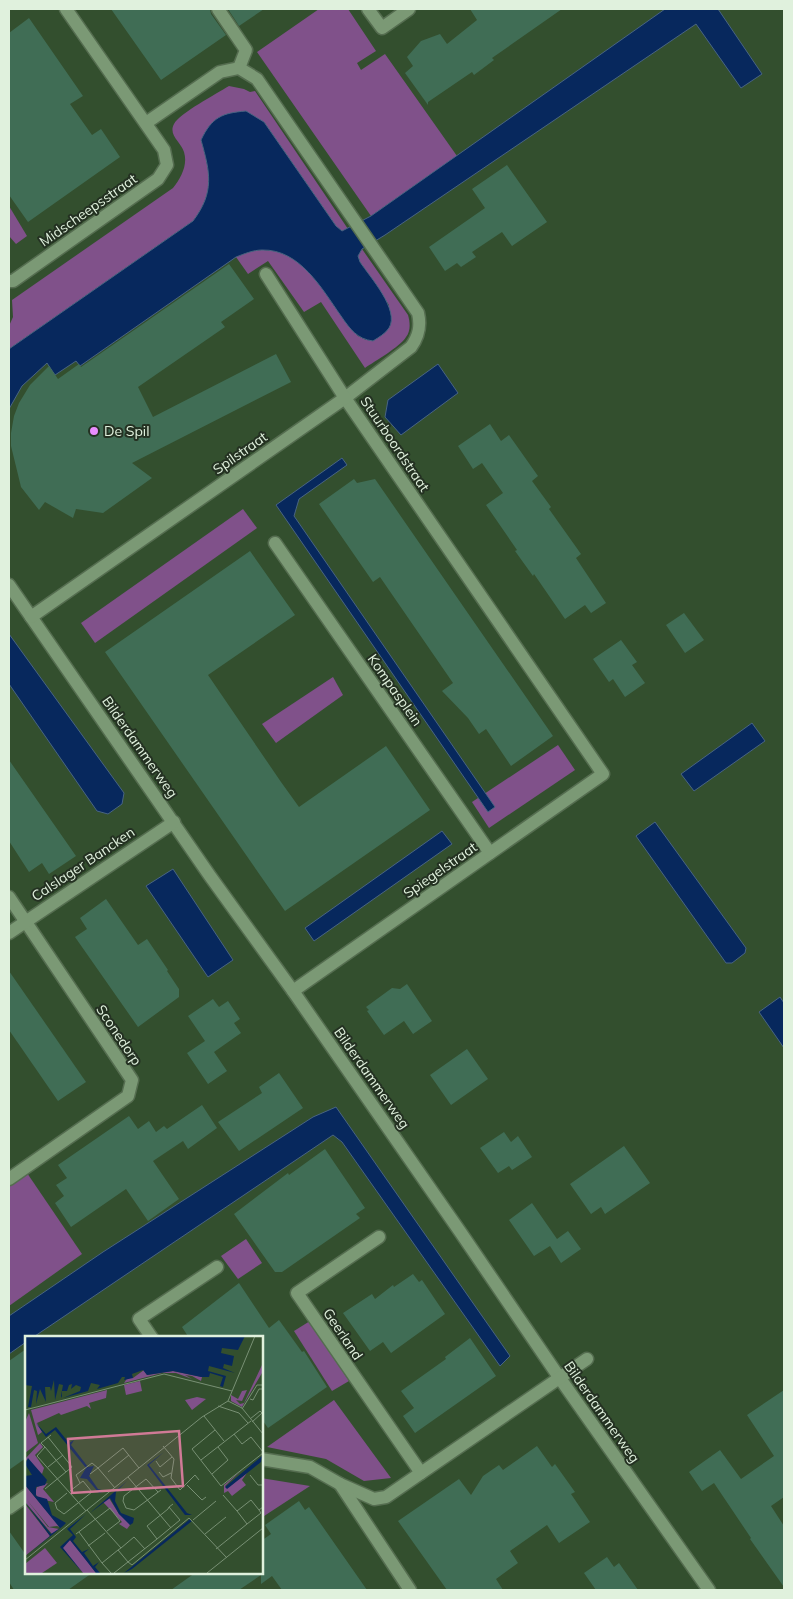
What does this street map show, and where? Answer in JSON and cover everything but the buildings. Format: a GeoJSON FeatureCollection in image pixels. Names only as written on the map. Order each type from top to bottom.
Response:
{"type":"FeatureCollection","features":[{"type":"Feature","properties":{"kind":"street"},"geometry":{"type":"LineString","coordinates":[[66,9],[146,123],[220,72],[239,68],[246,50],[218,9]]}},
{"type":"Feature","properties":{"kind":"street"},"geometry":{"type":"LineString","coordinates":[[368,9],[382,28],[410,9]]}},
{"type":"Feature","properties":{"kind":"street","name":"Stuurboordstraat"},"geometry":{"type":"LineString","coordinates":[[239,68],[257,79],[381,262],[418,313],[420,324],[416,340],[411,347],[345,398],[603,774]]}},
{"type":"Feature","properties":{"kind":"street","name":"Midscheepsstraat"},"geometry":{"type":"LineString","coordinates":[[9,281],[14,281],[158,179],[167,166],[164,150],[146,123]]}},
{"type":"Feature","properties":{"kind":"street"},"geometry":{"type":"LineString","coordinates":[[266,274],[345,398]]}},
{"type":"Feature","properties":{"kind":"street","name":"Spilstraat"},"geometry":{"type":"LineString","coordinates":[[31,617],[345,398]]}},
{"type":"Feature","properties":{"kind":"street","name":"Kompasplein"},"geometry":{"type":"LineString","coordinates":[[275,543],[490,853]]}},
{"type":"Feature","properties":{"kind":"street","name":"Bilderdammerweg"},"geometry":{"type":"LineString","coordinates":[[9,585],[709,1590]]}},
{"type":"Feature","properties":{"kind":"street","name":"Spiegelstraat"},"geometry":{"type":"LineString","coordinates":[[293,991],[603,774]]}},
{"type":"Feature","properties":{"kind":"street","name":"Calslager Bancken"},"geometry":{"type":"LineString","coordinates":[[9,932],[174,822]]}},
{"type":"Feature","properties":{"kind":"street","name":"Sconedorp"},"geometry":{"type":"LineString","coordinates":[[9,897],[132,1080],[128,1096],[9,1180]]}},
{"type":"Feature","properties":{"kind":"street","name":"Geerland"},"geometry":{"type":"LineString","coordinates":[[379,1237],[297,1293],[421,1473]]}},
{"type":"Feature","properties":{"kind":"street"},"geometry":{"type":"LineString","coordinates":[[151,1336],[139,1319],[217,1267]]}},
{"type":"Feature","properties":{"kind":"street"},"geometry":{"type":"LineString","coordinates":[[262,1459],[310,1468],[340,1484],[374,1498],[386,1497],[587,1359]]}},
{"type":"Feature","properties":{"kind":"street"},"geometry":{"type":"LineString","coordinates":[[340,1484],[410,1590]]}},
{"type":"Feature","properties":{"kind":"street"},"geometry":{"type":"LineString","coordinates":[[9,1508],[25,1497]]}},
{"type":"Feature","properties":{"kind":"shaded area"},"geometry":{"type":"Polygon","coordinates":[[[319,9],[348,9],[376,51],[357,63],[361,70],[385,54],[457,156],[371,216],[257,52],[319,9]]]}},
{"type":"Feature","properties":{"kind":"shaded area"},"geometry":{"type":"Polygon","coordinates":[[[229,86],[250,92],[255,91],[348,229],[342,231],[336,226],[264,122],[201,140],[207,162],[209,182],[205,201],[193,221],[9,349],[9,326],[13,317],[12,300],[173,188],[181,176],[185,162],[184,152],[173,132],[174,124],[191,109],[229,86]]]}},
{"type":"Feature","properties":{"kind":"shaded area"},"geometry":{"type":"Polygon","coordinates":[[[9,206],[27,236],[16,244],[9,236],[9,206]]]}},
{"type":"Feature","properties":{"kind":"shaded area"},"geometry":{"type":"Polygon","coordinates":[[[362,249],[408,315],[410,323],[408,335],[403,341],[365,368],[321,302],[304,312],[268,261],[248,274],[236,257],[252,251],[262,250],[277,252],[291,258],[303,267],[325,291],[351,329],[358,336],[366,340],[389,305],[360,262],[358,256],[362,249]]]}},
{"type":"Feature","properties":{"kind":"shaded area"},"geometry":{"type":"Polygon","coordinates":[[[243,509],[257,528],[95,643],[81,623],[243,509]]]}},
{"type":"Feature","properties":{"kind":"shaded area"},"geometry":{"type":"Polygon","coordinates":[[[333,677],[343,695],[276,743],[262,724],[333,677]]]}},
{"type":"Feature","properties":{"kind":"shaded area"},"geometry":{"type":"Polygon","coordinates":[[[558,745],[575,770],[489,828],[472,802],[558,745]]]}},
{"type":"Feature","properties":{"kind":"shaded area"},"geometry":{"type":"Polygon","coordinates":[[[27,1173],[82,1254],[9,1306],[9,1186],[27,1173]]]}},
{"type":"Feature","properties":{"kind":"shaded area"},"geometry":{"type":"Polygon","coordinates":[[[246,1239],[262,1263],[238,1279],[221,1256],[246,1239]]]}},
{"type":"Feature","properties":{"kind":"shaded area"},"geometry":{"type":"Polygon","coordinates":[[[310,1321],[349,1381],[332,1391],[294,1331],[310,1321]]]}},
{"type":"Feature","properties":{"kind":"shaded area"},"geometry":{"type":"Polygon","coordinates":[[[334,1400],[391,1478],[364,1481],[326,1459],[267,1447],[334,1400]]]}},
{"type":"Feature","properties":{"kind":"shaded area"},"geometry":{"type":"Polygon","coordinates":[[[262,1478],[310,1486],[262,1517],[262,1478]]]}},
{"type":"Feature","properties":{"kind":"water"},"geometry":{"type":"Polygon","coordinates":[[[665,9],[718,9],[762,74],[741,88],[696,24],[362,249],[358,256],[360,262],[382,294],[391,312],[389,328],[384,334],[373,341],[358,336],[351,329],[318,283],[299,263],[276,251],[262,250],[249,252],[236,257],[80,366],[76,361],[55,375],[47,363],[22,386],[9,409],[9,349],[193,221],[205,201],[209,182],[207,162],[201,140],[214,121],[230,113],[246,111],[264,122],[336,226],[342,231],[371,216],[665,9]]]}},
{"type":"Feature","properties":{"kind":"water"},"geometry":{"type":"Polygon","coordinates":[[[438,364],[458,393],[401,435],[385,417],[388,400],[438,364]]]}},
{"type":"Feature","properties":{"kind":"water"},"geometry":{"type":"Polygon","coordinates":[[[342,458],[347,465],[299,499],[294,516],[495,807],[488,812],[276,505],[342,458]]]}},
{"type":"Feature","properties":{"kind":"water"},"geometry":{"type":"Polygon","coordinates":[[[9,634],[124,793],[122,804],[108,814],[97,811],[9,684],[9,634]]]}},
{"type":"Feature","properties":{"kind":"water"},"geometry":{"type":"Polygon","coordinates":[[[752,723],[765,741],[694,791],[681,774],[752,723]]]}},
{"type":"Feature","properties":{"kind":"water"},"geometry":{"type":"Polygon","coordinates":[[[655,822],[746,948],[745,953],[732,963],[726,963],[636,836],[655,822]]]}},
{"type":"Feature","properties":{"kind":"water"},"geometry":{"type":"Polygon","coordinates":[[[442,831],[452,844],[314,941],[305,928],[442,831]]]}},
{"type":"Feature","properties":{"kind":"water"},"geometry":{"type":"Polygon","coordinates":[[[173,869],[233,960],[208,977],[146,886],[173,869]]]}},
{"type":"Feature","properties":{"kind":"water"},"geometry":{"type":"Polygon","coordinates":[[[780,997],[784,1003],[784,1048],[759,1012],[780,997]]]}},
{"type":"Feature","properties":{"kind":"water"},"geometry":{"type":"Polygon","coordinates":[[[336,1107],[510,1356],[500,1366],[342,1142],[333,1135],[35,1336],[25,1336],[25,1343],[9,1354],[9,1316],[103,1252],[313,1117],[336,1107]]]}},
{"type":"Feature","properties":{"kind":"place","name":"De Spil"},"geometry":{"type":"Point","coordinates":[94,431]}}]}
